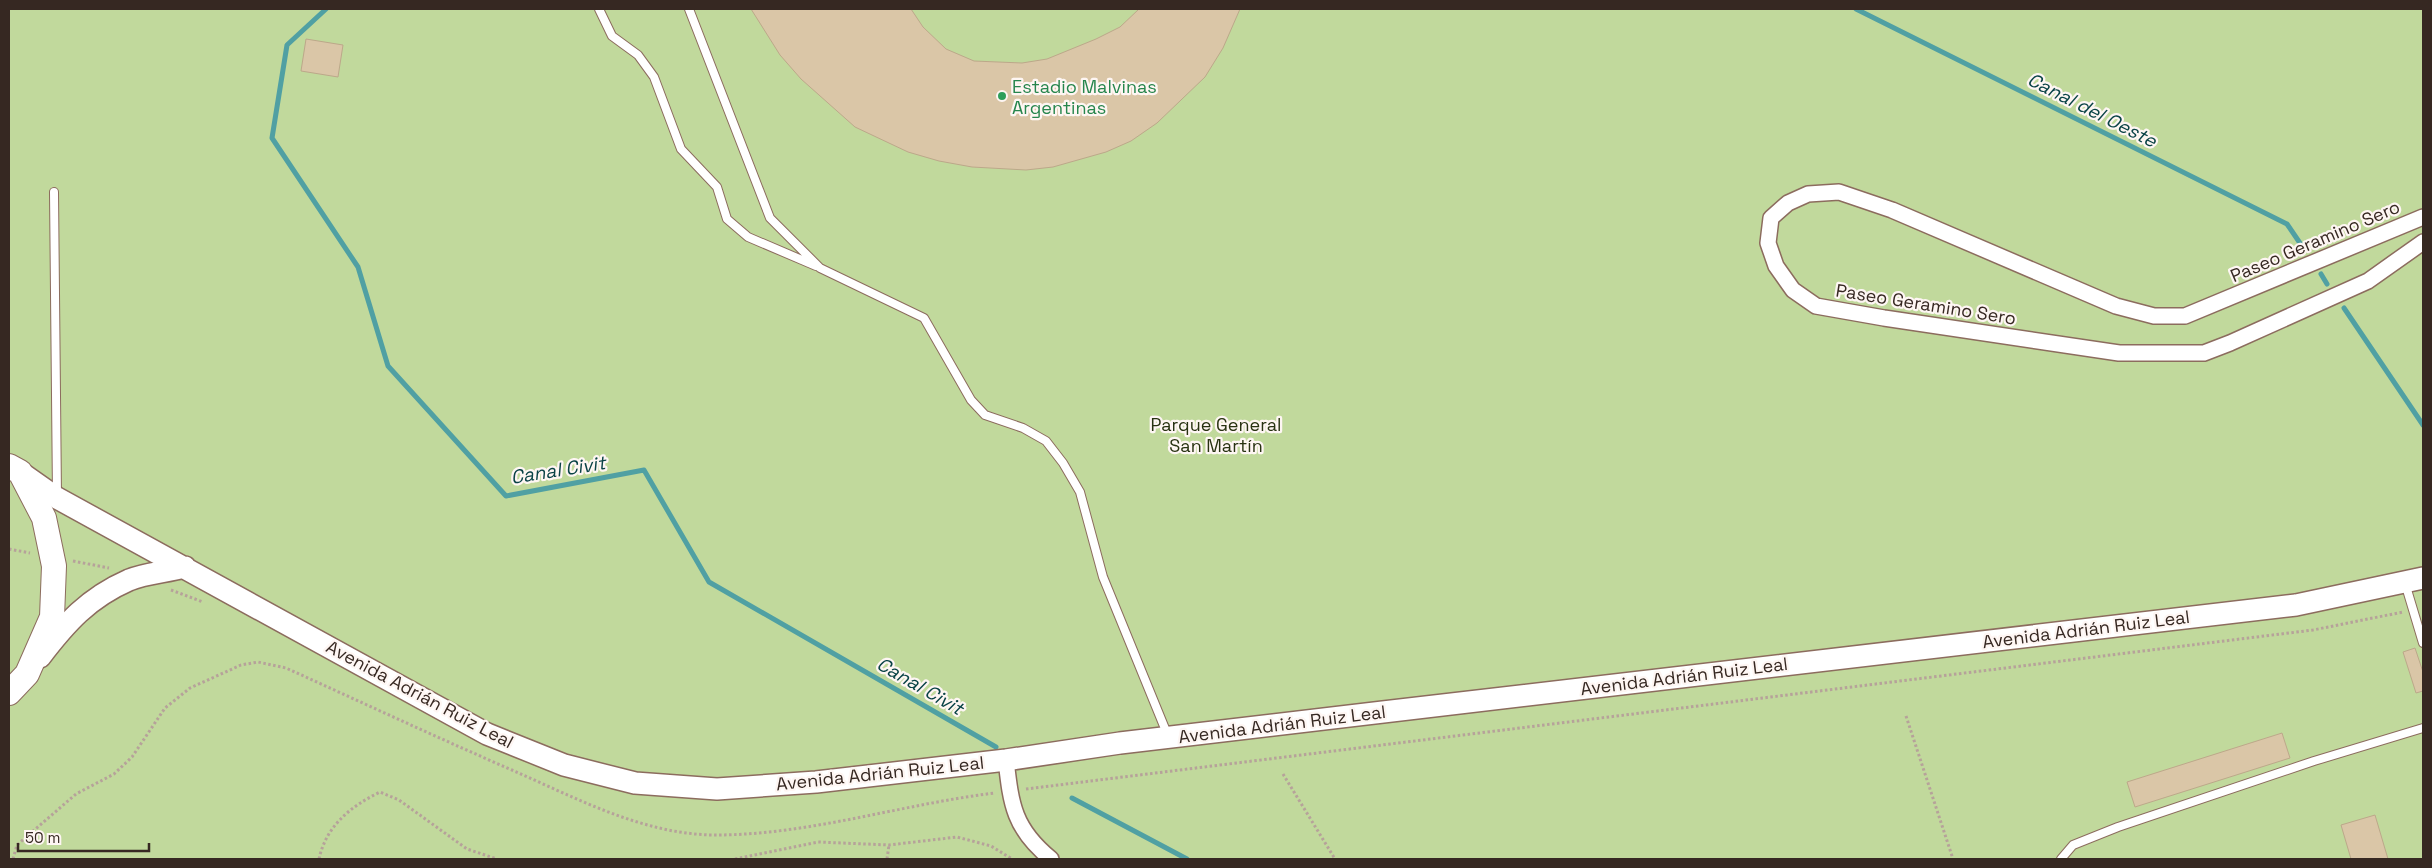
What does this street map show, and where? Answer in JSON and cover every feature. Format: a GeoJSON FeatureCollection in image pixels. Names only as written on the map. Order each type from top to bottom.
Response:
{"type":"FeatureCollection","features":[{"type":"Feature","properties":{"kind":"main road"},"geometry":{"type":"LineString","coordinates":[[9,693],[27,674],[52,617],[54,566],[44,518],[14,469]]}},
{"type":"Feature","properties":{"kind":"street","name":"Paseo Geramino Sero"},"geometry":{"type":"LineString","coordinates":[[2423,217],[2399,225],[2185,316],[2154,316],[2116,306],[1892,210],[1839,192],[1808,194],[1788,203],[1771,218],[1768,243],[1776,266],[1792,290],[1816,306],[2119,353],[2204,353],[2368,281],[2423,242]]}},
{"type":"Feature","properties":{"kind":"street","name":"Avenida Adrián Ruiz Leal"},"geometry":{"type":"LineString","coordinates":[[14,469],[58,498],[487,734],[564,765],[634,783],[717,789],[816,782],[1006,760],[1168,738],[2296,605],[2414,580]]}},
{"type":"Feature","properties":{"kind":"street"},"geometry":{"type":"LineString","coordinates":[[27,674],[66,622],[101,595],[131,580],[185,568]]}},
{"type":"Feature","properties":{"kind":"street"},"geometry":{"type":"LineString","coordinates":[[1006,760],[1011,802],[1021,828],[1050,859]]}},
{"type":"Feature","properties":{"kind":"lane"},"geometry":{"type":"LineString","coordinates":[[599,9],[612,36],[638,55],[654,77],[681,149],[717,187],[727,219],[748,237],[820,268],[924,318],[971,400],[985,415],[1023,428],[1046,441],[1063,463],[1080,492],[1103,577],[1168,738]]}},
{"type":"Feature","properties":{"kind":"lane"},"geometry":{"type":"LineString","coordinates":[[689,9],[770,218],[820,268]]}},
{"type":"Feature","properties":{"kind":"lane"},"geometry":{"type":"LineString","coordinates":[[54,192],[58,498]]}},
{"type":"Feature","properties":{"kind":"lane"},"geometry":{"type":"LineString","coordinates":[[2414,580],[2423,643]]}},
{"type":"Feature","properties":{"kind":"lane"},"geometry":{"type":"LineString","coordinates":[[2061,859],[2073,845],[2118,827],[2314,761],[2423,728]]}},
{"type":"Feature","properties":{"kind":"path"},"geometry":{"type":"LineString","coordinates":[[1906,716],[1953,859]]}},
{"type":"Feature","properties":{"kind":"path"},"geometry":{"type":"LineString","coordinates":[[1283,774],[1335,859]]}},
{"type":"Feature","properties":{"kind":"path"},"geometry":{"type":"LineString","coordinates":[[319,859],[329,832],[358,803],[380,792],[399,800],[467,849],[497,859]]}},
{"type":"Feature","properties":{"kind":"path"},"geometry":{"type":"LineString","coordinates":[[735,859],[818,842],[889,845],[958,837],[992,846],[1012,859]]}},
{"type":"Feature","properties":{"kind":"path"},"geometry":{"type":"LineString","coordinates":[[887,859],[889,845]]}},
{"type":"Feature","properties":{"kind":"green space","name":"Parque General San Martín"},"geometry":{"type":"Polygon","coordinates":[[[9,9],[2423,9],[2423,859],[9,859],[9,9]]]}},
{"type":"Feature","properties":{"kind":"building","name":"Estadio Malvinas Argentinas"},"geometry":{"type":"Polygon","coordinates":[[[751,9],[911,9],[923,27],[946,49],[974,61],[1022,63],[1047,59],[1096,39],[1120,27],[1139,9],[1240,9],[1223,48],[1205,77],[1157,123],[1131,141],[1106,152],[1053,167],[1026,170],[972,167],[939,161],[908,152],[855,127],[801,79],[780,55],[751,9]]]}},
{"type":"Feature","properties":{"kind":"building"},"geometry":{"type":"Polygon","coordinates":[[[306,39],[343,45],[338,77],[301,71],[306,39]]]}},
{"type":"Feature","properties":{"kind":"building"},"geometry":{"type":"Polygon","coordinates":[[[2415,648],[2423,672],[2423,691],[2416,693],[2403,652],[2415,648]]]}},
{"type":"Feature","properties":{"kind":"building"},"geometry":{"type":"Polygon","coordinates":[[[2282,733],[2290,758],[2135,807],[2127,782],[2282,733]]]}},
{"type":"Feature","properties":{"kind":"building"},"geometry":{"type":"Polygon","coordinates":[[[2375,815],[2388,859],[2351,859],[2341,825],[2375,815]]]}},
{"type":"Feature","properties":{"kind":"waterway","name":"Canal Civit"},"geometry":{"type":"LineString","coordinates":[[326,9],[287,45],[272,138],[358,267],[388,366],[506,496],[644,470],[709,582],[996,747]]}},
{"type":"Feature","properties":{"kind":"waterway","name":"Canal del Oeste"},"geometry":{"type":"LineString","coordinates":[[1856,9],[2287,224],[2304,249]]}},
{"type":"Feature","properties":{"kind":"waterway"},"geometry":{"type":"LineString","coordinates":[[2321,274],[2327,284]]}},
{"type":"Feature","properties":{"kind":"waterway","name":"Canal del Oeste"},"geometry":{"type":"LineString","coordinates":[[2344,308],[2423,425]]}},
{"type":"Feature","properties":{"kind":"waterway","name":"Canal Civit"},"geometry":{"type":"LineString","coordinates":[[1072,798],[1187,859]]}},
{"type":"Feature","properties":{"kind":"place","name":"Estadio Malvinas Argentinas"},"geometry":{"type":"Point","coordinates":[1002,96]}}]}
